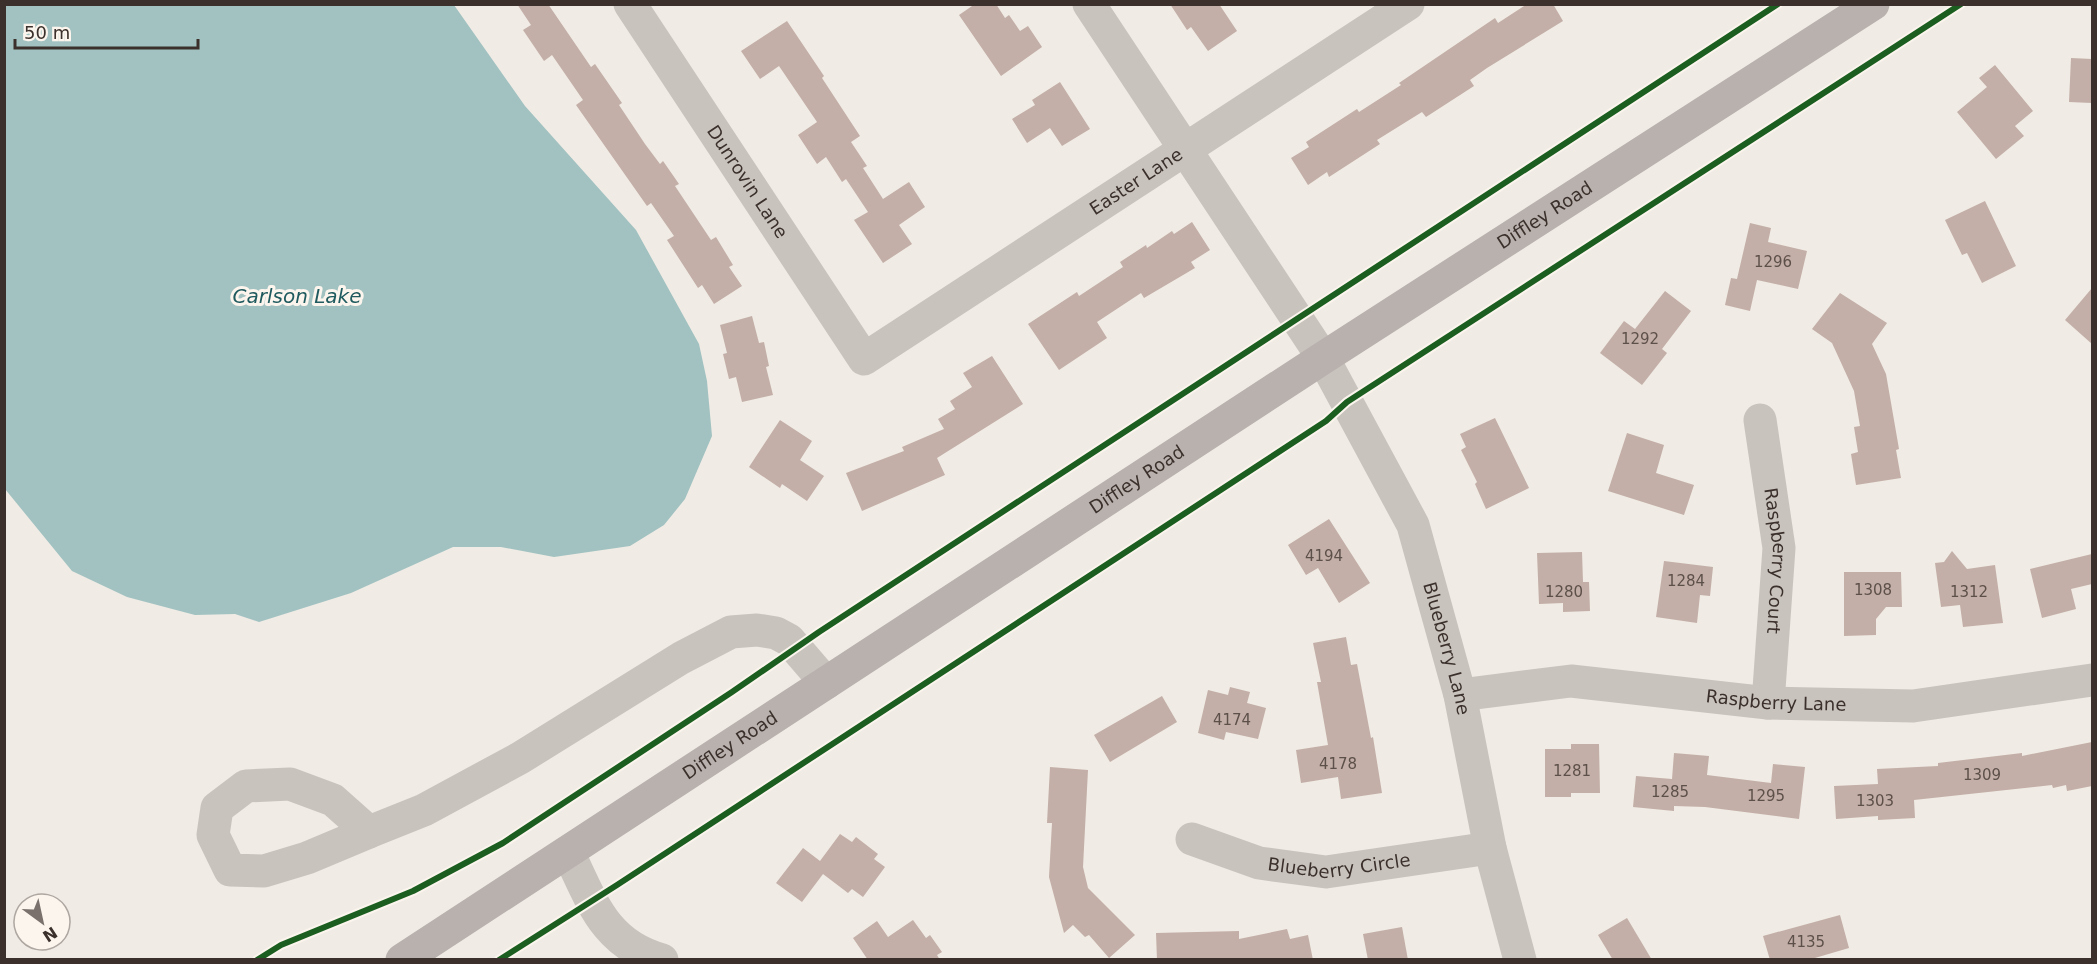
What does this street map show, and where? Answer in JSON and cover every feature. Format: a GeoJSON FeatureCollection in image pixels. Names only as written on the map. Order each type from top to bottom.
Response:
{"type":"FeatureCollection","features":[{"type":"Feature","properties":{"kind":"main road","name":"Diffley Road"},"geometry":{"type":"LineString","coordinates":[[402,960],[1323,358],[1873,4]]}},
{"type":"Feature","properties":{"kind":"street","name":"Dunrovin Lane"},"geometry":{"type":"LineString","coordinates":[[630,4],[864,359]]}},
{"type":"Feature","properties":{"kind":"street","name":"Blueberry Lane"},"geometry":{"type":"LineString","coordinates":[[1089,4],[1323,358],[1413,525],[1460,695],[1490,848],[1520,960]]}},
{"type":"Feature","properties":{"kind":"street","name":"Easter Lane"},"geometry":{"type":"LineString","coordinates":[[864,359],[1408,4]]}},
{"type":"Feature","properties":{"kind":"street","name":"Raspberry Court"},"geometry":{"type":"LineString","coordinates":[[1760,420],[1779,548],[1768,703]]}},
{"type":"Feature","properties":{"kind":"street"},"geometry":{"type":"LineString","coordinates":[[369,832],[424,810],[520,758],[681,658],[731,632],[757,630],[776,633],[789,640],[826,683]]}},
{"type":"Feature","properties":{"kind":"street","name":"Raspberry Lane"},"geometry":{"type":"LineString","coordinates":[[1460,695],[1571,681],[1768,703],[1913,706],[2092,680]]}},
{"type":"Feature","properties":{"kind":"street","name":"Blueberry Circle"},"geometry":{"type":"LineString","coordinates":[[1192,839],[1259,863],[1326,872],[1490,848]]}},
{"type":"Feature","properties":{"kind":"street"},"geometry":{"type":"LineString","coordinates":[[568,852],[600,918],[611,932],[642,954],[662,960]]}},
{"type":"Feature","properties":{"kind":"water","name":"Carlson Lake"},"geometry":{"type":"Polygon","coordinates":[[[4,5],[454,5],[525,106],[636,230],[699,344],[707,381],[712,436],[685,499],[664,525],[630,546],[554,557],[501,547],[453,547],[351,593],[259,622],[235,614],[195,615],[127,597],[72,571],[5,489],[4,5]]]}},
{"type":"Feature","properties":{"kind":"building"},"geometry":{"type":"Polygon","coordinates":[[[517,4],[548,4],[591,67],[595,64],[622,103],[619,105],[645,144],[660,164],[663,161],[679,184],[675,186],[711,240],[716,237],[733,265],[729,267],[742,286],[714,304],[702,285],[698,288],[667,240],[674,236],[651,203],[647,206],[576,105],[583,100],[552,55],[544,61],[523,30],[531,25],[517,4]]]}},
{"type":"Feature","properties":{"kind":"building"},"geometry":{"type":"Polygon","coordinates":[[[975,4],[996,4],[1005,18],[1009,15],[1020,31],[1028,26],[1042,47],[1001,76],[959,15],[975,4]]]}},
{"type":"Feature","properties":{"kind":"building"},"geometry":{"type":"Polygon","coordinates":[[[1170,4],[1219,4],[1237,31],[1208,51],[1191,27],[1187,30],[1170,4]]]}},
{"type":"Feature","properties":{"kind":"building"},"geometry":{"type":"Polygon","coordinates":[[[1527,4],[1553,4],[1563,21],[1487,68],[1470,80],[1474,86],[1426,117],[1422,112],[1377,140],[1380,144],[1329,177],[1327,172],[1308,185],[1291,158],[1309,147],[1306,142],[1357,109],[1359,112],[1401,85],[1399,83],[1495,18],[1498,23],[1527,4]]]}},
{"type":"Feature","properties":{"kind":"building"},"geometry":{"type":"Polygon","coordinates":[[[787,21],[860,136],[851,142],[867,166],[863,168],[883,199],[909,182],[925,207],[899,225],[912,244],[883,263],[854,220],[868,212],[846,179],[842,182],[826,157],[817,164],[798,135],[817,122],[779,66],[760,79],[741,51],[787,21]]]}},
{"type":"Feature","properties":{"kind":"building"},"geometry":{"type":"Polygon","coordinates":[[[2071,58],[2092,59],[2092,103],[2069,102],[2071,58]]]}},
{"type":"Feature","properties":{"kind":"building"},"geometry":{"type":"Polygon","coordinates":[[[1995,65],[2033,111],[2015,126],[2024,136],[1996,159],[1957,112],[1987,87],[1979,78],[1995,65]]]}},
{"type":"Feature","properties":{"kind":"building"},"geometry":{"type":"Polygon","coordinates":[[[1060,82],[1090,129],[1062,146],[1050,128],[1027,143],[1012,119],[1035,105],[1032,100],[1060,82]]]}},
{"type":"Feature","properties":{"kind":"building"},"geometry":{"type":"Polygon","coordinates":[[[1985,201],[2016,266],[1982,283],[1967,253],[1962,255],[1945,220],[1985,201]]]}},
{"type":"Feature","properties":{"kind":"building"},"geometry":{"type":"Polygon","coordinates":[[[1192,222],[1210,250],[1191,262],[1195,268],[1144,298],[1141,293],[1097,322],[1107,338],[1059,370],[1028,324],[1077,292],[1079,296],[1123,267],[1120,262],[1146,245],[1147,248],[1172,231],[1174,234],[1192,222]]]}},
{"type":"Feature","properties":{"kind":"building"},"geometry":{"type":"Polygon","coordinates":[[[1750,223],[1771,228],[1768,242],[1807,251],[1798,289],[1757,280],[1750,311],[1725,305],[1731,278],[1737,279],[1750,223]]]}},
{"type":"Feature","properties":{"kind":"building"},"geometry":{"type":"Polygon","coordinates":[[[2092,288],[2092,344],[2065,320],[2092,288]]]}},
{"type":"Feature","properties":{"kind":"building"},"geometry":{"type":"Polygon","coordinates":[[[1665,291],[1691,311],[1662,349],[1667,353],[1642,385],[1600,353],[1624,321],[1635,329],[1665,291]]]}},
{"type":"Feature","properties":{"kind":"building"},"geometry":{"type":"Polygon","coordinates":[[[1840,293],[1887,323],[1872,344],[1886,374],[1899,449],[1896,450],[1901,478],[1856,485],[1851,454],[1858,452],[1854,427],[1860,426],[1854,391],[1832,343],[1812,329],[1840,293]]]}},
{"type":"Feature","properties":{"kind":"building"},"geometry":{"type":"Polygon","coordinates":[[[752,316],[759,343],[764,342],[769,366],[766,367],[773,395],[742,402],[736,377],[729,379],[723,354],[727,353],[720,325],[752,316]]]}},
{"type":"Feature","properties":{"kind":"building"},"geometry":{"type":"Polygon","coordinates":[[[992,356],[1023,404],[937,458],[945,475],[862,511],[846,473],[904,451],[902,447],[944,429],[938,419],[955,409],[950,401],[972,387],[963,373],[992,356]]]}},
{"type":"Feature","properties":{"kind":"building"},"geometry":{"type":"Polygon","coordinates":[[[1495,418],[1529,488],[1486,509],[1475,484],[1477,482],[1461,450],[1466,447],[1460,434],[1495,418]]]}},
{"type":"Feature","properties":{"kind":"building"},"geometry":{"type":"Polygon","coordinates":[[[780,420],[812,441],[800,460],[824,476],[807,501],[782,484],[780,488],[749,467],[780,420]]]}},
{"type":"Feature","properties":{"kind":"building"},"geometry":{"type":"Polygon","coordinates":[[[1627,433],[1664,445],[1656,473],[1694,485],[1684,515],[1608,491],[1627,433]]]}},
{"type":"Feature","properties":{"kind":"building"},"geometry":{"type":"Polygon","coordinates":[[[1329,519],[1370,583],[1339,603],[1318,568],[1306,575],[1288,545],[1329,519]]]}},
{"type":"Feature","properties":{"kind":"building"},"geometry":{"type":"Polygon","coordinates":[[[1952,551],[1967,569],[1995,565],[2003,623],[1963,627],[1960,605],[1941,607],[1935,563],[1944,562],[1952,551]]]}},
{"type":"Feature","properties":{"kind":"building"},"geometry":{"type":"Polygon","coordinates":[[[1582,552],[1583,582],[1589,582],[1590,611],[1563,612],[1563,603],[1539,604],[1537,553],[1582,552]]]}},
{"type":"Feature","properties":{"kind":"building"},"geometry":{"type":"Polygon","coordinates":[[[2092,554],[2092,584],[2071,589],[2076,609],[2042,618],[2030,569],[2092,554]]]}},
{"type":"Feature","properties":{"kind":"building"},"geometry":{"type":"Polygon","coordinates":[[[1664,561],[1713,567],[1710,596],[1700,595],[1697,623],[1656,617],[1664,561]]]}},
{"type":"Feature","properties":{"kind":"building"},"geometry":{"type":"Polygon","coordinates":[[[1844,572],[1901,572],[1902,607],[1886,607],[1876,619],[1876,635],[1844,636],[1844,572]]]}},
{"type":"Feature","properties":{"kind":"building"},"geometry":{"type":"Polygon","coordinates":[[[1346,637],[1351,665],[1357,664],[1371,738],[1373,737],[1382,793],[1341,799],[1338,777],[1301,783],[1296,750],[1328,745],[1317,682],[1321,682],[1313,643],[1346,637]]]}},
{"type":"Feature","properties":{"kind":"building"},"geometry":{"type":"Polygon","coordinates":[[[1230,687],[1250,692],[1247,703],[1266,708],[1258,739],[1226,732],[1224,740],[1198,733],[1208,690],[1228,695],[1230,687]]]}},
{"type":"Feature","properties":{"kind":"building"},"geometry":{"type":"Polygon","coordinates":[[[1162,696],[1177,722],[1110,762],[1094,735],[1162,696]]]}},
{"type":"Feature","properties":{"kind":"building"},"geometry":{"type":"Polygon","coordinates":[[[2092,742],[2092,786],[2067,791],[2066,785],[2053,788],[2052,785],[1914,800],[1915,818],[1878,820],[1878,816],[1836,819],[1834,786],[1878,784],[1877,769],[1938,766],[1938,763],[2022,753],[2022,756],[2092,742]]]}},
{"type":"Feature","properties":{"kind":"building"},"geometry":{"type":"Polygon","coordinates":[[[1571,744],[1599,744],[1600,793],[1571,793],[1571,797],[1545,797],[1545,749],[1571,749],[1571,744]]]}},
{"type":"Feature","properties":{"kind":"building"},"geometry":{"type":"Polygon","coordinates":[[[1674,753],[1709,756],[1707,775],[1771,783],[1773,764],[1805,767],[1799,819],[1705,807],[1674,806],[1674,811],[1633,807],[1636,776],[1672,779],[1674,753]]]}},
{"type":"Feature","properties":{"kind":"building"},"geometry":{"type":"Polygon","coordinates":[[[1050,767],[1088,770],[1083,867],[1088,888],[1135,935],[1109,958],[1089,935],[1085,937],[1073,925],[1064,933],[1049,877],[1052,823],[1047,823],[1050,767]]]}},
{"type":"Feature","properties":{"kind":"building"},"geometry":{"type":"Polygon","coordinates":[[[840,834],[852,842],[856,837],[878,854],[874,859],[885,867],[863,897],[852,889],[848,893],[823,874],[802,902],[776,883],[803,848],[820,861],[840,834]]]}},
{"type":"Feature","properties":{"kind":"building"},"geometry":{"type":"Polygon","coordinates":[[[1840,915],[1849,948],[1808,960],[1770,960],[1763,936],[1840,915]]]}},
{"type":"Feature","properties":{"kind":"building"},"geometry":{"type":"Polygon","coordinates":[[[1627,918],[1652,960],[1613,960],[1598,935],[1627,918]]]}},
{"type":"Feature","properties":{"kind":"building"},"geometry":{"type":"Polygon","coordinates":[[[913,920],[926,938],[930,935],[942,952],[937,955],[940,960],[868,960],[853,938],[877,921],[888,937],[913,920]]]}},
{"type":"Feature","properties":{"kind":"building"},"geometry":{"type":"Polygon","coordinates":[[[1402,927],[1408,960],[1368,960],[1363,934],[1402,927]]]}},
{"type":"Feature","properties":{"kind":"building"},"geometry":{"type":"Polygon","coordinates":[[[1287,929],[1290,939],[1308,935],[1313,960],[1157,960],[1156,933],[1239,931],[1239,939],[1287,929]]]}},
{"type":"Feature","properties":{"kind":"cycle path"},"geometry":{"type":"LineString","coordinates":[[257,960],[281,945],[413,891],[503,843],[819,632],[1778,4]]}},
{"type":"Feature","properties":{"kind":"cycle path"},"geometry":{"type":"LineString","coordinates":[[499,960],[1326,421],[1347,402],[1961,4]]}}]}
